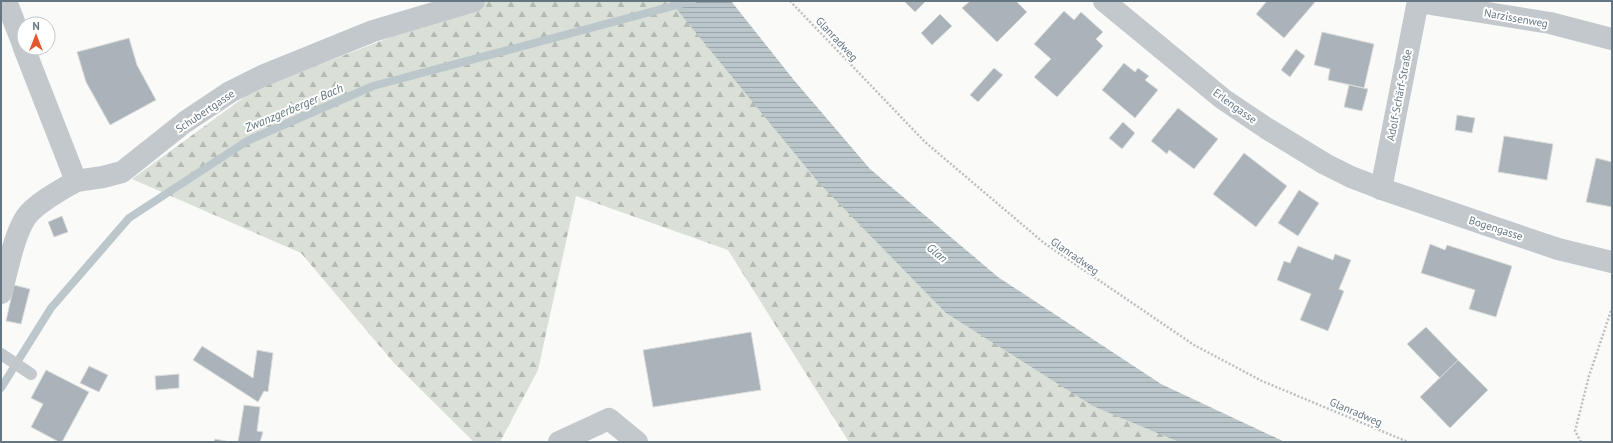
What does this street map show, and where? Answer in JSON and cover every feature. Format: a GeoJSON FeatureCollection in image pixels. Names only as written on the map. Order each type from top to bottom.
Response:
{"type":"FeatureCollection","features":[{"type":"Feature","properties":{"kind":"street"},"geometry":{"type":"LineString","coordinates":[[6,1],[16,27]]}},
{"type":"Feature","properties":{"kind":"street","name":"Schubertgasse"},"geometry":{"type":"LineString","coordinates":[[76,181],[103,177],[122,172],[185,122],[230,92],[262,76],[374,31],[474,1]]}},
{"type":"Feature","properties":{"kind":"street","name":"Narzissenweg"},"geometry":{"type":"LineString","coordinates":[[1418,1],[1550,23],[1612,39]]}},
{"type":"Feature","properties":{"kind":"street","name":"Adolf-Schärf-Straße"},"geometry":{"type":"LineString","coordinates":[[1381,189],[1418,1]]}},
{"type":"Feature","properties":{"kind":"street","name":"Erlengasse"},"geometry":{"type":"LineString","coordinates":[[1106,2],[1223,99],[1325,164],[1351,177],[1381,189]]}},
{"type":"Feature","properties":{"kind":"street"},"geometry":{"type":"LineString","coordinates":[[1,293],[17,238],[26,217],[36,207],[76,181],[27,56]]}},
{"type":"Feature","properties":{"kind":"street","name":"Bogengasse"},"geometry":{"type":"LineString","coordinates":[[1381,189],[1558,249],[1612,262]]}},
{"type":"Feature","properties":{"kind":"street"},"geometry":{"type":"LineString","coordinates":[[559,442],[609,419],[637,442]]}},
{"type":"Feature","properties":{"kind":"lane"},"geometry":{"type":"LineString","coordinates":[[2,354],[28,372]]}},
{"type":"Feature","properties":{"kind":"path","name":"Glanradweg"},"geometry":{"type":"LineString","coordinates":[[790,1],[926,142],[1044,243],[1194,345],[1262,381],[1408,442]]}},
{"type":"Feature","properties":{"kind":"path"},"geometry":{"type":"LineString","coordinates":[[1581,442],[1575,431],[1589,376],[1612,308]]}},
{"type":"Feature","properties":{"kind":"green space"},"geometry":{"type":"Polygon","coordinates":[[[484,1],[687,1],[1141,424],[1179,442],[849,442],[728,250],[576,196],[538,370],[500,442],[474,442],[394,363],[301,253],[132,179],[254,90],[484,1]]]}},
{"type":"Feature","properties":{"kind":"water","name":"Glan"},"geometry":{"type":"Polygon","coordinates":[[[670,1],[731,1],[793,79],[870,169],[998,277],[1161,384],[1285,442],[1179,442],[1093,406],[946,313],[819,183],[670,1]]]}},
{"type":"Feature","properties":{"kind":"building"},"geometry":{"type":"Polygon","coordinates":[[[904,1],[926,1],[915,12],[904,1]]]}},
{"type":"Feature","properties":{"kind":"building"},"geometry":{"type":"Polygon","coordinates":[[[970,1],[1016,1],[1027,12],[997,42],[962,8],[970,1]]]}},
{"type":"Feature","properties":{"kind":"building"},"geometry":{"type":"Polygon","coordinates":[[[1267,1],[1316,1],[1284,38],[1256,14],[1267,1]]]}},
{"type":"Feature","properties":{"kind":"building"},"geometry":{"type":"Polygon","coordinates":[[[1064,11],[1074,20],[1081,12],[1103,32],[1096,39],[1103,46],[1057,97],[1034,77],[1051,59],[1034,44],[1064,11]]]}},
{"type":"Feature","properties":{"kind":"building"},"geometry":{"type":"Polygon","coordinates":[[[940,14],[952,26],[932,45],[921,33],[940,14]]]}},
{"type":"Feature","properties":{"kind":"building"},"geometry":{"type":"Polygon","coordinates":[[[1322,32],[1374,44],[1364,88],[1328,80],[1330,69],[1314,65],[1322,32]]]}},
{"type":"Feature","properties":{"kind":"building"},"geometry":{"type":"Polygon","coordinates":[[[129,38],[137,65],[156,100],[110,125],[86,82],[77,52],[129,38]]]}},
{"type":"Feature","properties":{"kind":"building"},"geometry":{"type":"Polygon","coordinates":[[[1296,49],[1305,56],[1290,77],[1281,70],[1296,49]]]}},
{"type":"Feature","properties":{"kind":"building"},"geometry":{"type":"Polygon","coordinates":[[[1124,63],[1135,72],[1138,68],[1149,76],[1145,80],[1158,90],[1135,118],[1102,90],[1124,63]]]}},
{"type":"Feature","properties":{"kind":"building"},"geometry":{"type":"Polygon","coordinates":[[[994,68],[1003,75],[978,102],[970,95],[994,68]]]}},
{"type":"Feature","properties":{"kind":"building"},"geometry":{"type":"Polygon","coordinates":[[[1349,85],[1368,89],[1362,111],[1344,107],[1349,85]]]}},
{"type":"Feature","properties":{"kind":"building"},"geometry":{"type":"Polygon","coordinates":[[[1178,108],[1218,139],[1194,169],[1169,150],[1167,154],[1151,141],[1178,108]]]}},
{"type":"Feature","properties":{"kind":"building"},"geometry":{"type":"Polygon","coordinates":[[[1457,115],[1475,118],[1472,133],[1455,130],[1457,115]]]}},
{"type":"Feature","properties":{"kind":"building"},"geometry":{"type":"Polygon","coordinates":[[[1123,122],[1135,133],[1122,149],[1109,138],[1123,122]]]}},
{"type":"Feature","properties":{"kind":"building"},"geometry":{"type":"Polygon","coordinates":[[[1504,136],[1553,144],[1547,180],[1498,172],[1504,136]]]}},
{"type":"Feature","properties":{"kind":"building"},"geometry":{"type":"Polygon","coordinates":[[[1244,153],[1287,186],[1256,227],[1213,194],[1244,153]]]}},
{"type":"Feature","properties":{"kind":"building"},"geometry":{"type":"Polygon","coordinates":[[[1596,158],[1612,162],[1612,207],[1586,202],[1596,158]]]}},
{"type":"Feature","properties":{"kind":"building"},"geometry":{"type":"Polygon","coordinates":[[[1299,190],[1319,203],[1298,236],[1278,223],[1299,190]]]}},
{"type":"Feature","properties":{"kind":"building"},"geometry":{"type":"Polygon","coordinates":[[[62,216],[68,232],[54,237],[48,222],[62,216]]]}},
{"type":"Feature","properties":{"kind":"building"},"geometry":{"type":"Polygon","coordinates":[[[1430,244],[1445,250],[1447,245],[1512,266],[1496,317],[1469,309],[1475,290],[1421,273],[1430,244]]]}},
{"type":"Feature","properties":{"kind":"building"},"geometry":{"type":"Polygon","coordinates":[[[1298,246],[1333,260],[1335,254],[1351,260],[1339,289],[1344,291],[1328,331],[1300,320],[1311,294],[1277,280],[1284,261],[1290,263],[1298,246]]]}},
{"type":"Feature","properties":{"kind":"building"},"geometry":{"type":"Polygon","coordinates":[[[14,285],[30,289],[21,324],[6,321],[14,285]]]}},
{"type":"Feature","properties":{"kind":"building"},"geometry":{"type":"Polygon","coordinates":[[[1426,327],[1458,360],[1440,378],[1407,344],[1426,327]]]}},
{"type":"Feature","properties":{"kind":"building"},"geometry":{"type":"Polygon","coordinates":[[[751,332],[761,390],[653,407],[643,350],[751,332]]]}},
{"type":"Feature","properties":{"kind":"building"},"geometry":{"type":"Polygon","coordinates":[[[202,346],[253,378],[257,350],[273,353],[268,392],[264,391],[258,402],[193,360],[202,346]]]}},
{"type":"Feature","properties":{"kind":"building"},"geometry":{"type":"Polygon","coordinates":[[[1458,360],[1488,390],[1450,428],[1420,397],[1458,360]]]}},
{"type":"Feature","properties":{"kind":"building"},"geometry":{"type":"Polygon","coordinates":[[[89,366],[108,375],[99,392],[80,383],[89,366]]]}},
{"type":"Feature","properties":{"kind":"building"},"geometry":{"type":"Polygon","coordinates":[[[46,370],[89,392],[62,442],[59,442],[31,427],[43,404],[31,398],[46,370]]]}},
{"type":"Feature","properties":{"kind":"building"},"geometry":{"type":"Polygon","coordinates":[[[179,374],[179,388],[156,390],[155,376],[179,374]]]}},
{"type":"Feature","properties":{"kind":"building"},"geometry":{"type":"Polygon","coordinates":[[[244,405],[260,407],[257,431],[263,432],[260,442],[238,442],[244,405]]]}},
{"type":"Feature","properties":{"kind":"building"},"geometry":{"type":"Polygon","coordinates":[[[215,439],[230,442],[214,442],[215,439]]]}},
{"type":"Feature","properties":{"kind":"waterway","name":"Zwanzgerberger Bach"},"geometry":{"type":"LineString","coordinates":[[1,388],[51,308],[129,218],[247,141],[373,86],[692,1]]}}]}
